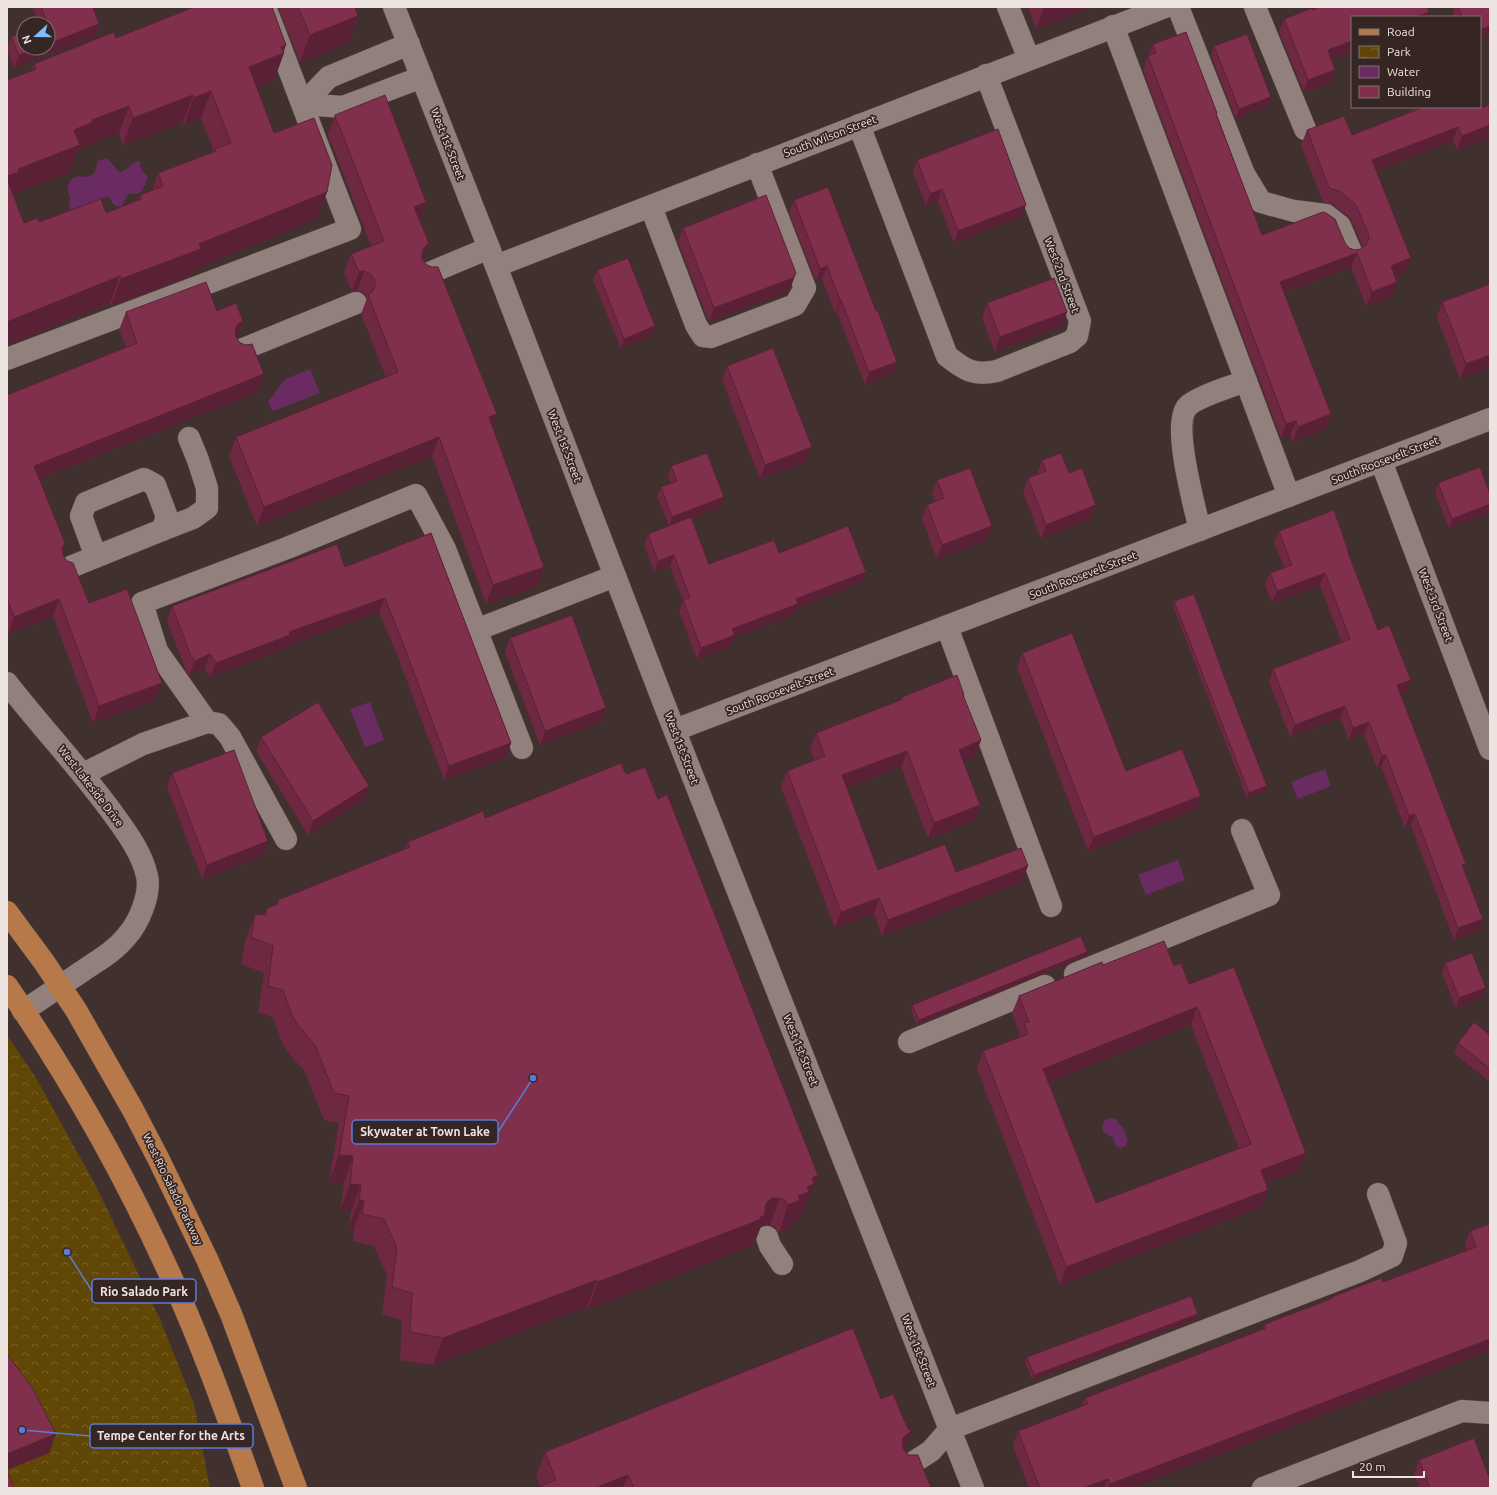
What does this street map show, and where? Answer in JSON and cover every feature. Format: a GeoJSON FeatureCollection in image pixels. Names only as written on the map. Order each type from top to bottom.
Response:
{"type":"FeatureCollection","features":[{"type":"Feature","properties":{"kind":"main road","name":"West Rio Salado Parkway"},"geometry":{"type":"LineString","coordinates":[[7,912],[44,962],[91,1035],[158,1158],[207,1259],[231,1314],[296,1488]]}},
{"type":"Feature","properties":{"kind":"main road"},"geometry":{"type":"LineString","coordinates":[[7,986],[58,1065],[112,1158],[140,1211],[172,1280],[203,1353],[253,1488]]}},
{"type":"Feature","properties":{"kind":"street"},"geometry":{"type":"LineString","coordinates":[[7,359],[350,229],[265,7]]}},
{"type":"Feature","properties":{"kind":"street","name":"West 1st Street"},"geometry":{"type":"LineString","coordinates":[[394,7],[675,730],[973,1488]]}},
{"type":"Feature","properties":{"kind":"street"},"geometry":{"type":"LineString","coordinates":[[1008,7],[1029,59]]}},
{"type":"Feature","properties":{"kind":"street","name":"South Wilson Street"},"geometry":{"type":"LineString","coordinates":[[427,274],[492,257],[651,207],[757,164],[1165,7]]}},
{"type":"Feature","properties":{"kind":"street"},"geometry":{"type":"LineString","coordinates":[[1178,7],[1244,174],[1261,202],[1294,212],[1326,215],[1340,226],[1351,252]]}},
{"type":"Feature","properties":{"kind":"street"},"geometry":{"type":"LineString","coordinates":[[1255,7],[1305,130]]}},
{"type":"Feature","properties":{"kind":"street"},"geometry":{"type":"LineString","coordinates":[[1113,26],[1289,496]]}},
{"type":"Feature","properties":{"kind":"street"},"geometry":{"type":"LineString","coordinates":[[303,104],[329,77],[409,44]]}},
{"type":"Feature","properties":{"kind":"street","name":"West 2nd Street"},"geometry":{"type":"LineString","coordinates":[[859,125],[947,356],[962,368],[972,372],[997,371],[1070,342],[1077,336],[1080,321],[986,75]]}},
{"type":"Feature","properties":{"kind":"street"},"geometry":{"type":"LineString","coordinates":[[303,104],[343,107],[422,77]]}},
{"type":"Feature","properties":{"kind":"street"},"geometry":{"type":"LineString","coordinates":[[651,207],[696,325],[703,336],[711,337],[795,305],[805,288],[757,164]]}},
{"type":"Feature","properties":{"kind":"street"},"geometry":{"type":"LineString","coordinates":[[241,350],[356,303]]}},
{"type":"Feature","properties":{"kind":"street"},"geometry":{"type":"LineString","coordinates":[[1200,530],[1188,480],[1181,432],[1182,417],[1188,406],[1246,381]]}},
{"type":"Feature","properties":{"kind":"street","name":"South Roosevelt Street"},"geometry":{"type":"LineString","coordinates":[[675,730],[1490,419]]}},
{"type":"Feature","properties":{"kind":"street"},"geometry":{"type":"LineString","coordinates":[[68,568],[193,518],[207,508],[207,488],[189,438]]}},
{"type":"Feature","properties":{"kind":"street","name":"West 3rd Street"},"geometry":{"type":"LineString","coordinates":[[1381,461],[1490,749]]}},
{"type":"Feature","properties":{"kind":"street"},"geometry":{"type":"LineString","coordinates":[[96,557],[81,516],[86,503],[144,479],[155,485],[168,517],[162,530]]}},
{"type":"Feature","properties":{"kind":"street"},"geometry":{"type":"LineString","coordinates":[[207,722],[157,651],[142,603],[287,548],[416,495],[445,549],[522,748]]}},
{"type":"Feature","properties":{"kind":"street"},"geometry":{"type":"LineString","coordinates":[[476,630],[615,576]]}},
{"type":"Feature","properties":{"kind":"street"},"geometry":{"type":"LineString","coordinates":[[948,627],[1051,906]]}},
{"type":"Feature","properties":{"kind":"street","name":"West Lakeside Drive"},"geometry":{"type":"LineString","coordinates":[[7,683],[97,790],[130,836],[144,864],[147,877],[146,892],[141,914],[128,936],[103,958],[23,1011]]}},
{"type":"Feature","properties":{"kind":"street"},"geometry":{"type":"LineString","coordinates":[[83,774],[143,744],[207,722],[219,724],[230,738],[286,839]]}},
{"type":"Feature","properties":{"kind":"street"},"geometry":{"type":"LineString","coordinates":[[909,1042],[1269,895],[1242,830]]}},
{"type":"Feature","properties":{"kind":"street"},"geometry":{"type":"LineString","coordinates":[[906,1467],[931,1452],[950,1429],[1360,1271],[1392,1256],[1396,1243],[1378,1194]]}},
{"type":"Feature","properties":{"kind":"street"},"geometry":{"type":"LineString","coordinates":[[767,1238],[770,1246],[782,1264]]}},
{"type":"Feature","properties":{"kind":"street"},"geometry":{"type":"LineString","coordinates":[[1263,1488],[1462,1411],[1490,1413]]}},
{"type":"Feature","properties":{"kind":"green space"},"geometry":{"type":"Polygon","coordinates":[[[7,1035],[36,1078],[96,1186],[159,1317],[194,1404],[210,1488],[7,1488],[7,1035]]]}},
{"type":"Feature","properties":{"kind":"water"},"geometry":{"type":"Polygon","coordinates":[[[106,158],[119,172],[122,172],[139,161],[141,169],[148,177],[142,191],[138,194],[128,194],[122,206],[115,206],[110,198],[103,197],[94,205],[71,210],[69,208],[70,198],[67,187],[71,181],[77,176],[90,176],[95,172],[98,161],[106,158]]]}},
{"type":"Feature","properties":{"kind":"water"},"geometry":{"type":"Polygon","coordinates":[[[310,369],[320,393],[273,411],[268,402],[285,379],[310,369]]]}},
{"type":"Feature","properties":{"kind":"water"},"geometry":{"type":"Polygon","coordinates":[[[370,702],[384,740],[365,747],[350,709],[370,702]]]}},
{"type":"Feature","properties":{"kind":"water"},"geometry":{"type":"Polygon","coordinates":[[[1325,769],[1331,786],[1298,799],[1291,782],[1325,769]]]}},
{"type":"Feature","properties":{"kind":"water"},"geometry":{"type":"Polygon","coordinates":[[[1178,860],[1185,880],[1146,895],[1138,875],[1178,860]]]}},
{"type":"Feature","properties":{"kind":"water"},"geometry":{"type":"Polygon","coordinates":[[[1110,1118],[1117,1119],[1118,1123],[1123,1127],[1128,1141],[1126,1146],[1120,1148],[1117,1147],[1112,1137],[1103,1132],[1103,1123],[1110,1118]]]}},
{"type":"Feature","properties":{"kind":"building"},"geometry":{"type":"Polygon","coordinates":[[[41,7],[93,7],[99,24],[56,41],[56,16],[45,16],[41,7]]]}},
{"type":"Feature","properties":{"kind":"building"},"geometry":{"type":"Polygon","coordinates":[[[194,7],[272,7],[286,45],[281,47],[284,53],[249,67],[274,133],[314,118],[332,165],[327,192],[199,244],[201,249],[121,279],[120,276],[7,322],[7,179],[24,223],[37,218],[39,222],[101,199],[106,213],[141,199],[140,195],[163,186],[158,173],[216,151],[215,149],[231,143],[211,91],[194,98],[193,95],[133,118],[129,106],[92,120],[93,122],[74,130],[80,145],[18,169],[19,172],[7,176],[7,80],[36,69],[34,64],[114,32],[116,38],[194,7]]]}},
{"type":"Feature","properties":{"kind":"building"},"geometry":{"type":"Polygon","coordinates":[[[298,7],[355,7],[358,16],[310,35],[298,7]]]}},
{"type":"Feature","properties":{"kind":"building"},"geometry":{"type":"Polygon","coordinates":[[[1320,7],[1427,7],[1429,12],[1418,16],[1351,16],[1351,41],[1328,50],[1335,70],[1308,80],[1284,19],[1312,8],[1312,10],[1320,7]]]}},
{"type":"Feature","properties":{"kind":"building"},"geometry":{"type":"Polygon","coordinates":[[[1458,7],[1490,7],[1490,26],[1481,30],[1481,16],[1462,16],[1458,7]]]}},
{"type":"Feature","properties":{"kind":"building"},"geometry":{"type":"Polygon","coordinates":[[[1186,32],[1262,235],[1323,212],[1335,219],[1345,243],[1349,248],[1355,250],[1361,249],[1366,245],[1369,239],[1357,207],[1339,191],[1329,188],[1307,130],[1344,116],[1352,135],[1421,108],[1481,108],[1481,106],[1482,108],[1490,104],[1490,125],[1462,136],[1458,127],[1372,160],[1411,258],[1391,266],[1397,282],[1372,292],[1357,253],[1280,282],[1331,414],[1298,427],[1296,421],[1286,424],[1148,56],[1156,53],[1153,44],[1186,32]]]}},
{"type":"Feature","properties":{"kind":"building"},"geometry":{"type":"Polygon","coordinates":[[[1247,34],[1271,97],[1239,109],[1214,46],[1247,34]]]}},
{"type":"Feature","properties":{"kind":"building"},"geometry":{"type":"Polygon","coordinates":[[[16,35],[16,48],[11,37],[16,35]]]}},
{"type":"Feature","properties":{"kind":"building"},"geometry":{"type":"Polygon","coordinates":[[[385,95],[426,202],[414,207],[429,243],[424,248],[422,259],[427,265],[438,267],[497,414],[489,417],[544,567],[493,585],[439,437],[264,507],[236,437],[398,372],[368,295],[373,291],[375,280],[370,274],[364,271],[359,272],[351,254],[384,241],[338,123],[337,124],[335,115],[385,95]]]}},
{"type":"Feature","properties":{"kind":"building"},"geometry":{"type":"Polygon","coordinates":[[[998,129],[1026,205],[958,231],[942,189],[930,194],[917,160],[998,129]]]}},
{"type":"Feature","properties":{"kind":"building"},"geometry":{"type":"Polygon","coordinates":[[[828,187],[897,362],[869,372],[827,266],[820,269],[794,200],[828,187]]]}},
{"type":"Feature","properties":{"kind":"building"},"geometry":{"type":"Polygon","coordinates":[[[766,195],[796,273],[793,278],[714,308],[683,228],[766,195]]]}},
{"type":"Feature","properties":{"kind":"building"},"geometry":{"type":"Polygon","coordinates":[[[628,258],[655,326],[624,339],[597,270],[628,258]]]}},
{"type":"Feature","properties":{"kind":"building"},"geometry":{"type":"Polygon","coordinates":[[[1054,278],[1067,312],[1000,337],[987,303],[1054,278]]]}},
{"type":"Feature","properties":{"kind":"building"},"geometry":{"type":"Polygon","coordinates":[[[206,282],[217,311],[236,303],[243,321],[237,325],[235,331],[236,337],[240,343],[246,345],[252,344],[264,374],[34,466],[65,543],[62,548],[63,555],[67,561],[73,563],[89,603],[127,589],[162,683],[99,706],[59,599],[14,617],[7,598],[7,395],[137,343],[126,312],[206,282]]]}},
{"type":"Feature","properties":{"kind":"building"},"geometry":{"type":"Polygon","coordinates":[[[1490,284],[1490,355],[1466,364],[1442,302],[1490,284]]]}},
{"type":"Feature","properties":{"kind":"building"},"geometry":{"type":"Polygon","coordinates":[[[773,348],[812,447],[765,465],[727,366],[773,348]]]}},
{"type":"Feature","properties":{"kind":"building"},"geometry":{"type":"Polygon","coordinates":[[[707,453],[724,497],[672,517],[661,487],[677,481],[671,466],[707,453]]]}},
{"type":"Feature","properties":{"kind":"building"},"geometry":{"type":"Polygon","coordinates":[[[1061,453],[1069,473],[1082,468],[1096,505],[1046,525],[1028,478],[1046,471],[1042,460],[1061,453]]]}},
{"type":"Feature","properties":{"kind":"building"},"geometry":{"type":"Polygon","coordinates":[[[1480,467],[1490,494],[1490,504],[1452,519],[1438,483],[1480,467]]]}},
{"type":"Feature","properties":{"kind":"building"},"geometry":{"type":"Polygon","coordinates":[[[970,468],[992,526],[942,545],[927,505],[944,498],[937,480],[970,468]]]}},
{"type":"Feature","properties":{"kind":"building"},"geometry":{"type":"Polygon","coordinates":[[[1334,510],[1347,550],[1378,630],[1389,625],[1411,680],[1397,685],[1466,864],[1462,865],[1483,919],[1458,928],[1415,814],[1409,816],[1386,755],[1382,756],[1369,722],[1353,728],[1345,706],[1295,725],[1273,669],[1350,639],[1325,573],[1277,591],[1270,573],[1292,565],[1279,531],[1334,510]]]}},
{"type":"Feature","properties":{"kind":"building"},"geometry":{"type":"Polygon","coordinates":[[[691,517],[709,564],[774,540],[779,553],[848,526],[866,572],[796,599],[798,604],[732,629],[735,635],[701,648],[683,600],[690,598],[674,555],[658,561],[648,534],[691,517]]]}},
{"type":"Feature","properties":{"kind":"building"},"geometry":{"type":"Polygon","coordinates":[[[431,533],[511,743],[449,766],[385,598],[289,632],[290,635],[216,663],[210,654],[195,661],[191,656],[172,606],[337,544],[345,567],[431,533]]]}},
{"type":"Feature","properties":{"kind":"building"},"geometry":{"type":"Polygon","coordinates":[[[1194,594],[1267,786],[1249,793],[1174,601],[1194,594]]]}},
{"type":"Feature","properties":{"kind":"building"},"geometry":{"type":"Polygon","coordinates":[[[572,615],[606,708],[545,731],[510,638],[572,615]]]}},
{"type":"Feature","properties":{"kind":"building"},"geometry":{"type":"Polygon","coordinates":[[[1072,633],[1126,771],[1182,749],[1201,796],[1094,837],[1022,653],[1072,633]]]}},
{"type":"Feature","properties":{"kind":"building"},"geometry":{"type":"Polygon","coordinates":[[[957,675],[963,695],[981,740],[959,750],[980,805],[934,823],[907,751],[842,775],[878,870],[945,844],[956,872],[1021,848],[1028,866],[888,920],[879,898],[841,912],[787,771],[825,756],[816,733],[903,699],[902,697],[957,675]]]}},
{"type":"Feature","properties":{"kind":"building"},"geometry":{"type":"Polygon","coordinates":[[[318,702],[369,786],[313,821],[261,737],[318,702]]]}},
{"type":"Feature","properties":{"kind":"building"},"geometry":{"type":"Polygon","coordinates":[[[234,750],[268,841],[207,865],[172,773],[234,750]]]}},
{"type":"Feature","properties":{"kind":"building"},"geometry":{"type":"Polygon","coordinates":[[[621,763],[626,774],[645,767],[658,799],[667,794],[818,1175],[812,1178],[814,1184],[807,1187],[809,1192],[798,1196],[800,1200],[788,1205],[785,1200],[780,1198],[773,1198],[768,1201],[765,1207],[765,1215],[759,1220],[598,1282],[597,1280],[443,1338],[410,1332],[412,1293],[392,1287],[397,1248],[384,1219],[362,1214],[364,1201],[359,1200],[361,1185],[350,1184],[353,1156],[339,1155],[349,1096],[334,1093],[315,1045],[297,1024],[291,1013],[283,990],[268,986],[273,946],[251,937],[255,914],[266,915],[267,908],[278,904],[278,900],[410,847],[408,842],[483,811],[485,818],[621,763]]]}},
{"type":"Feature","properties":{"kind":"building"},"geometry":{"type":"Polygon","coordinates":[[[1081,936],[1087,952],[919,1020],[912,1005],[1081,936]]]}},
{"type":"Feature","properties":{"kind":"building"},"geometry":{"type":"Polygon","coordinates":[[[1164,941],[1174,966],[1181,963],[1189,984],[1234,967],[1306,1153],[1261,1170],[1268,1190],[1066,1267],[983,1051],[1028,1034],[1024,1023],[1029,1022],[1019,996],[1102,962],[1103,965],[1164,941]],[[1197,1007],[1043,1069],[1096,1203],[1251,1144],[1197,1007]]]}},
{"type":"Feature","properties":{"kind":"building"},"geometry":{"type":"Polygon","coordinates":[[[1472,953],[1486,988],[1459,998],[1445,963],[1472,953]]]}},
{"type":"Feature","properties":{"kind":"building"},"geometry":{"type":"Polygon","coordinates":[[[1474,1022],[1490,1035],[1490,1069],[1458,1043],[1474,1022]]]}},
{"type":"Feature","properties":{"kind":"building"},"geometry":{"type":"Polygon","coordinates":[[[1490,1224],[1490,1339],[1110,1484],[1108,1479],[1083,1488],[1040,1488],[1018,1431],[1088,1404],[1085,1398],[1266,1328],[1265,1324],[1333,1298],[1332,1297],[1381,1278],[1383,1282],[1476,1247],[1470,1231],[1490,1224]]]}},
{"type":"Feature","properties":{"kind":"building"},"geometry":{"type":"Polygon","coordinates":[[[1191,1296],[1198,1314],[1034,1375],[1027,1357],[1191,1296]]]}},
{"type":"Feature","properties":{"kind":"building"},"geometry":{"type":"Polygon","coordinates":[[[853,1328],[881,1399],[893,1394],[908,1429],[911,1431],[903,1438],[902,1444],[904,1450],[909,1455],[918,1455],[931,1488],[634,1488],[628,1475],[595,1488],[537,1488],[556,1480],[545,1452],[853,1328]]]}},
{"type":"Feature","properties":{"kind":"building"},"geometry":{"type":"Polygon","coordinates":[[[7,1354],[33,1389],[56,1434],[7,1454],[7,1354]]]}},
{"type":"Feature","properties":{"kind":"building"},"geometry":{"type":"Polygon","coordinates":[[[1474,1438],[1490,1480],[1490,1488],[1430,1488],[1419,1460],[1474,1438]]]}},
{"type":"Feature","properties":{"kind":"building"},"geometry":{"type":"Polygon","coordinates":[[[7,1471],[14,1488],[7,1488],[7,1471]]]}},
{"type":"Feature","properties":{"kind":"place","name":"Skywater at Town Lake"},"geometry":{"type":"Point","coordinates":[533,1078]}},
{"type":"Feature","properties":{"kind":"place","name":"Rio Salado Park"},"geometry":{"type":"Point","coordinates":[67,1252]}},
{"type":"Feature","properties":{"kind":"place","name":"Tempe Center for the Arts"},"geometry":{"type":"Point","coordinates":[22,1430]}}]}
